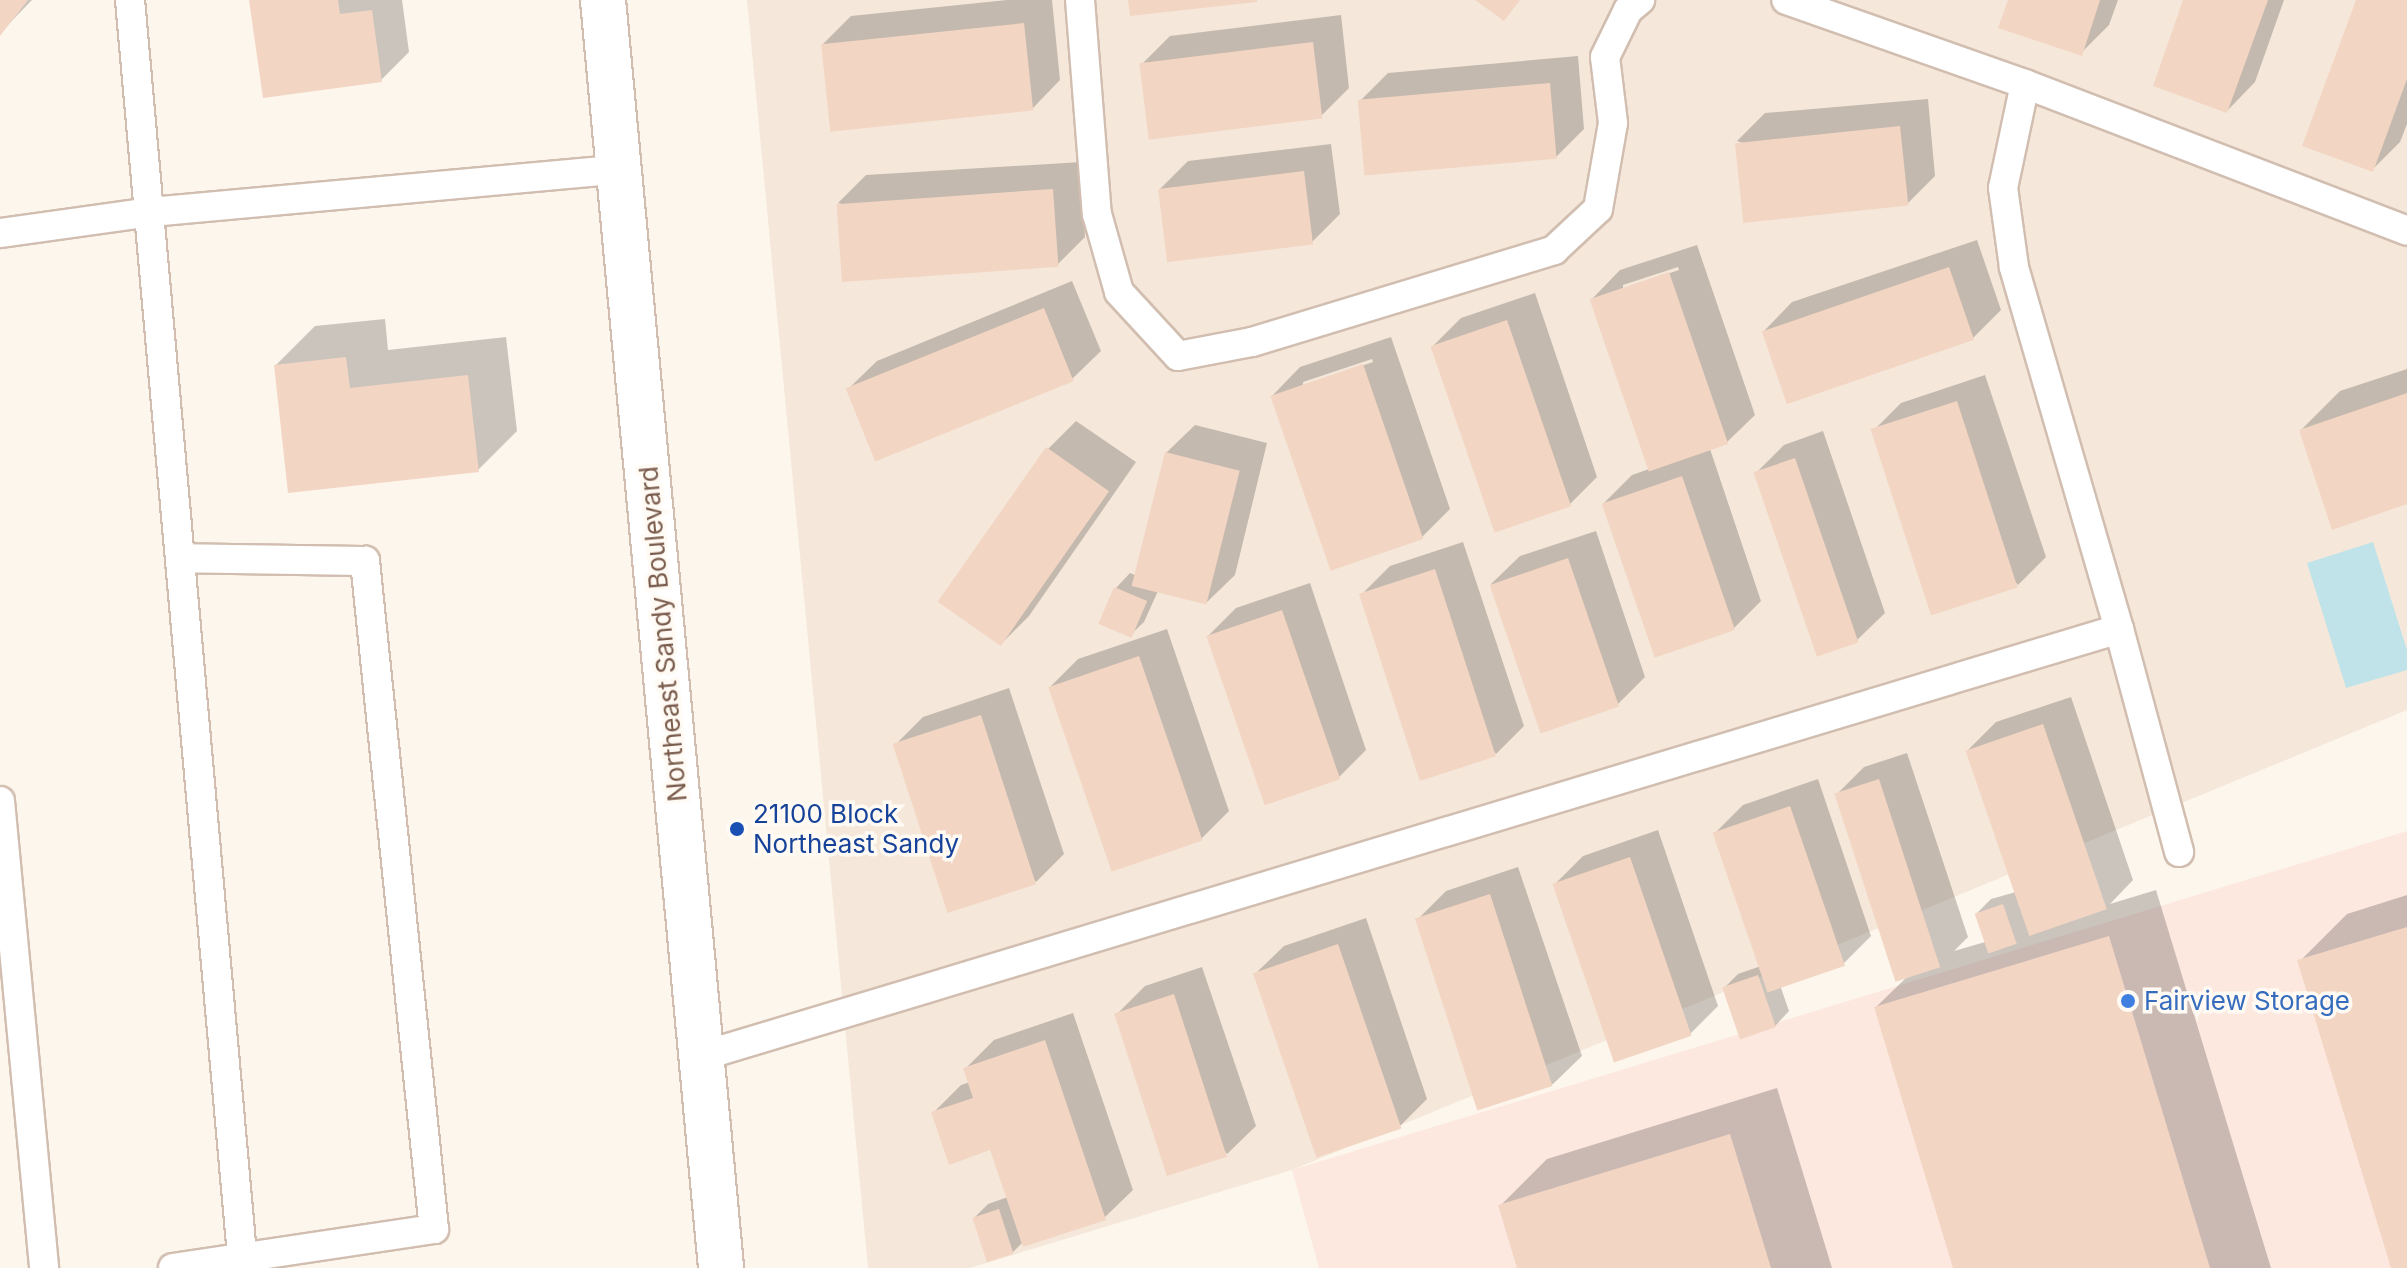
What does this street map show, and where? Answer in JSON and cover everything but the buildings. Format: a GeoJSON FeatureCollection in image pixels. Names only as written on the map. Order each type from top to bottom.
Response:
{"type":"FeatureCollection","features":[{"type":"Feature","properties":{"kind":"main road","name":"Northeast Sandy Boulevard"},"geometry":{"type":"LineString","coordinates":[[603,0],[721,1268]]}},
{"type":"Feature","properties":{"kind":"lane"},"geometry":{"type":"LineString","coordinates":[[130,0],[242,1256]]}},
{"type":"Feature","properties":{"kind":"lane"},"geometry":{"type":"LineString","coordinates":[[1080,0],[1097,214],[1119,292],[1178,356],[1252,342],[1554,250],[1598,209],[1613,123],[1605,57],[1628,10],[1640,0]]}},
{"type":"Feature","properties":{"kind":"lane"},"geometry":{"type":"LineString","coordinates":[[1786,0],[2025,84],[2407,231]]}},
{"type":"Feature","properties":{"kind":"lane"},"geometry":{"type":"LineString","coordinates":[[2025,84],[2003,188],[2014,267],[2119,629],[2179,852]]}},
{"type":"Feature","properties":{"kind":"lane"},"geometry":{"type":"LineString","coordinates":[[0,233],[151,212],[619,169]]}},
{"type":"Feature","properties":{"kind":"lane"},"geometry":{"type":"LineString","coordinates":[[173,1268],[434,1229],[365,561],[182,558]]}},
{"type":"Feature","properties":{"kind":"lane"},"geometry":{"type":"LineString","coordinates":[[702,1056],[2119,629]]}},
{"type":"Feature","properties":{"kind":"lane"},"geometry":{"type":"LineString","coordinates":[[0,801],[44,1268]]}},
{"type":"Feature","properties":{"kind":"shaded area"},"geometry":{"type":"Polygon","coordinates":[[[747,0],[2407,0],[2407,710],[1292,1170],[970,1268],[868,1268],[747,0]]]}},
{"type":"Feature","properties":{"kind":"shaded area","name":"Fairview Storage"},"geometry":{"type":"Polygon","coordinates":[[[2407,831],[2407,1268],[1319,1268],[1292,1170],[2407,831]]]}},
{"type":"Feature","properties":{"kind":"water"},"geometry":{"type":"Polygon","coordinates":[[[2373,542],[2407,650],[2407,670],[2346,688],[2307,563],[2373,542]]]}},
{"type":"Feature","properties":{"kind":"place","name":"21100 Block Northeast Sandy"},"geometry":{"type":"Point","coordinates":[737,829]}},
{"type":"Feature","properties":{"kind":"place","name":"Fairview Storage"},"geometry":{"type":"Point","coordinates":[2128,1001]}}]}
